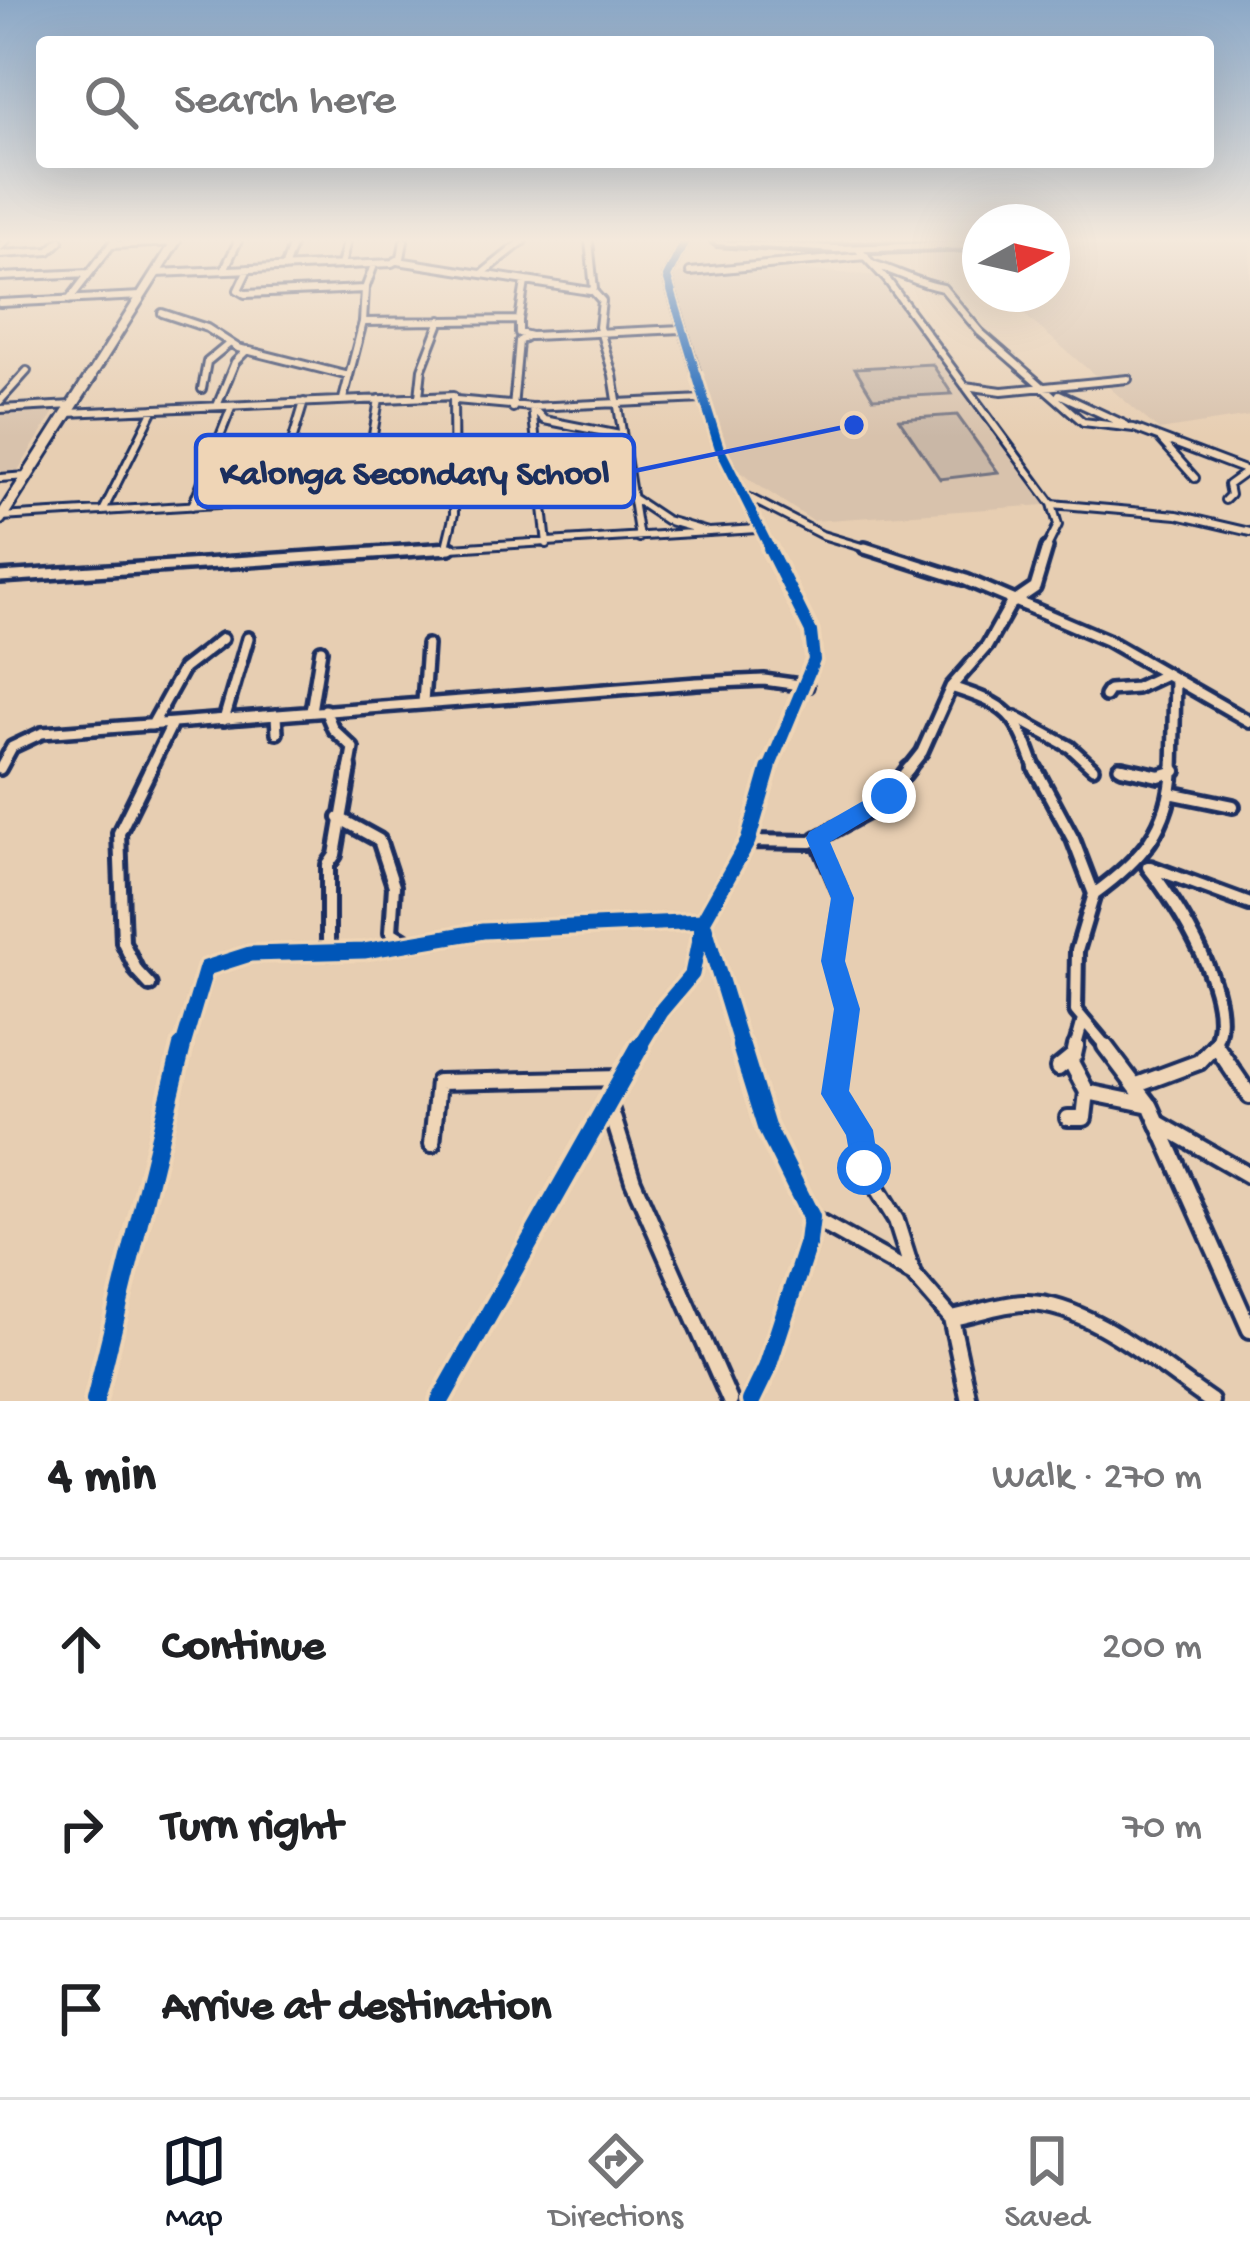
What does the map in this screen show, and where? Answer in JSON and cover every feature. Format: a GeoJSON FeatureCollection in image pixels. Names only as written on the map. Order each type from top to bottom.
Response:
{"type":"FeatureCollection","features":[{"type":"Feature","properties":{"kind":"street"},"geometry":{"type":"LineString","coordinates":[[0,518],[134,306]]}},
{"type":"Feature","properties":{"kind":"street"},"geometry":{"type":"LineString","coordinates":[[343,399],[364,306]]}},
{"type":"Feature","properties":{"kind":"street"},"geometry":{"type":"LineString","coordinates":[[513,408],[521,306]]}},
{"type":"Feature","properties":{"kind":"street"},"geometry":{"type":"LineString","coordinates":[[600,306],[597,314],[638,538]]}},
{"type":"Feature","properties":{"kind":"street"},"geometry":{"type":"LineString","coordinates":[[440,1401],[608,1100],[660,1012],[692,974],[703,922],[748,841],[760,788],[807,686],[814,659],[811,632],[757,529],[703,399],[676,306]]}},
{"type":"Feature","properties":{"kind":"street"},"geometry":{"type":"LineString","coordinates":[[748,841],[817,838],[889,796],[922,752],[951,687],[987,646],[1016,601],[1035,588],[1038,566],[1056,532],[1052,504],[904,306]]}},
{"type":"Feature","properties":{"kind":"street"},"geometry":{"type":"LineString","coordinates":[[958,306],[980,332],[1083,422],[1097,428],[1130,427]]}},
{"type":"Feature","properties":{"kind":"street"},"geometry":{"type":"LineString","coordinates":[[162,313],[208,328],[247,350],[349,376]]}},
{"type":"Feature","properties":{"kind":"street"},"geometry":{"type":"LineString","coordinates":[[419,397],[422,369],[441,320]]}},
{"type":"Feature","properties":{"kind":"street"},"geometry":{"type":"LineString","coordinates":[[363,322],[519,320]]}},
{"type":"Feature","properties":{"kind":"street"},"geometry":{"type":"LineString","coordinates":[[519,336],[682,329]]}},
{"type":"Feature","properties":{"kind":"street"},"geometry":{"type":"LineString","coordinates":[[202,389],[207,362],[230,343]]}},
{"type":"Feature","properties":{"kind":"street"},"geometry":{"type":"LineString","coordinates":[[218,406],[235,362],[247,350]]}},
{"type":"Feature","properties":{"kind":"street"},"geometry":{"type":"LineString","coordinates":[[0,405],[27,371]]}},
{"type":"Feature","properties":{"kind":"street"},"geometry":{"type":"LineString","coordinates":[[965,386],[988,391],[1102,377],[1128,379]]}},
{"type":"Feature","properties":{"kind":"street"},"geometry":{"type":"LineString","coordinates":[[1046,387],[1130,427],[1249,471]]}},
{"type":"Feature","properties":{"kind":"street"},"geometry":{"type":"LineString","coordinates":[[0,405],[154,410],[453,396],[513,408],[703,399]]}},
{"type":"Feature","properties":{"kind":"street"},"geometry":{"type":"LineString","coordinates":[[364,495],[379,398]]}},
{"type":"Feature","properties":{"kind":"street"},"geometry":{"type":"LineString","coordinates":[[445,551],[455,490],[456,400]]}},
{"type":"Feature","properties":{"kind":"street"},"geometry":{"type":"LineString","coordinates":[[274,501],[304,402]]}},
{"type":"Feature","properties":{"kind":"street"},"geometry":{"type":"LineString","coordinates":[[192,506],[232,406]]}},
{"type":"Feature","properties":{"kind":"street"},"geometry":{"type":"LineString","coordinates":[[532,407],[544,420],[620,435]]}},
{"type":"Feature","properties":{"kind":"street"},"geometry":{"type":"LineString","coordinates":[[532,407],[547,544]]}},
{"type":"Feature","properties":{"kind":"street"},"geometry":{"type":"LineString","coordinates":[[103,511],[154,410]]}},
{"type":"Feature","properties":{"kind":"street"},"geometry":{"type":"LineString","coordinates":[[1157,436],[1196,478]]}},
{"type":"Feature","properties":{"kind":"street"},"geometry":{"type":"LineString","coordinates":[[1225,500],[1230,495],[1228,485],[1249,471]]}},
{"type":"Feature","properties":{"kind":"street"},"geometry":{"type":"LineString","coordinates":[[0,478],[27,476]]}},
{"type":"Feature","properties":{"kind":"street"},"geometry":{"type":"LineString","coordinates":[[0,518],[455,490]]}},
{"type":"Feature","properties":{"kind":"street"},"geometry":{"type":"LineString","coordinates":[[741,494],[822,535],[917,563],[1107,640],[1250,722]]}},
{"type":"Feature","properties":{"kind":"street"},"geometry":{"type":"LineString","coordinates":[[630,496],[666,520],[708,532]]}},
{"type":"Feature","properties":{"kind":"street"},"geometry":{"type":"LineString","coordinates":[[1052,504],[1102,512],[1181,514],[1250,528]]}},
{"type":"Feature","properties":{"kind":"street"},"geometry":{"type":"LineString","coordinates":[[0,577],[757,529]]}},
{"type":"Feature","properties":{"kind":"street"},"geometry":{"type":"LineString","coordinates":[[224,720],[248,638]]}},
{"type":"Feature","properties":{"kind":"street"},"geometry":{"type":"LineString","coordinates":[[152,725],[193,658],[211,653],[222,639]]}},
{"type":"Feature","properties":{"kind":"street"},"geometry":{"type":"LineString","coordinates":[[423,703],[427,645]]}},
{"type":"Feature","properties":{"kind":"street"},"geometry":{"type":"LineString","coordinates":[[311,711],[322,650]]}},
{"type":"Feature","properties":{"kind":"street"},"geometry":{"type":"LineString","coordinates":[[1105,696],[1109,690],[1170,677]]}},
{"type":"Feature","properties":{"kind":"street"},"geometry":{"type":"LineString","coordinates":[[1170,677],[1174,771],[1170,813],[1143,863],[1094,893],[1085,909],[1075,965],[1076,1011],[1150,1105],[1216,1266],[1250,1330]]}},
{"type":"Feature","properties":{"kind":"street"},"geometry":{"type":"LineString","coordinates":[[0,769],[12,747],[25,738],[311,711],[744,680],[807,686]]}},
{"type":"Feature","properties":{"kind":"street"},"geometry":{"type":"LineString","coordinates":[[951,687],[994,700],[1070,747],[1093,768]]}},
{"type":"Feature","properties":{"kind":"street"},"geometry":{"type":"LineString","coordinates":[[325,710],[333,729],[353,746],[328,874],[328,953]]}},
{"type":"Feature","properties":{"kind":"street"},"geometry":{"type":"LineString","coordinates":[[276,715],[277,734]]}},
{"type":"Feature","properties":{"kind":"street"},"geometry":{"type":"LineString","coordinates":[[1015,717],[1040,783],[1073,839],[1094,893]]}},
{"type":"Feature","properties":{"kind":"street"},"geometry":{"type":"LineString","coordinates":[[150,985],[130,962],[118,916],[124,854],[119,833],[172,724]]}},
{"type":"Feature","properties":{"kind":"street"},"geometry":{"type":"LineString","coordinates":[[1119,767],[1160,776],[1174,771]]}},
{"type":"Feature","properties":{"kind":"street"},"geometry":{"type":"LineString","coordinates":[[1174,794],[1233,806]]}},
{"type":"Feature","properties":{"kind":"street"},"geometry":{"type":"LineString","coordinates":[[339,818],[379,840],[394,886],[391,932],[406,942]]}},
{"type":"Feature","properties":{"kind":"street"},"geometry":{"type":"LineString","coordinates":[[817,838],[843,898],[833,961],[847,1009],[835,1094],[859,1130],[864,1168],[896,1220],[913,1274]]}},
{"type":"Feature","properties":{"kind":"street"},"geometry":{"type":"LineString","coordinates":[[1143,863],[1184,872],[1210,890],[1250,904]]}},
{"type":"Feature","properties":{"kind":"street"},"geometry":{"type":"LineString","coordinates":[[1137,1085],[1204,1060],[1216,1046],[1220,996],[1175,897],[1143,863]]}},
{"type":"Feature","properties":{"kind":"street"},"geometry":{"type":"LineString","coordinates":[[95,1401],[198,982],[206,968],[250,954],[328,953],[483,931],[703,922]]}},
{"type":"Feature","properties":{"kind":"street"},"geometry":{"type":"LineString","coordinates":[[703,922],[766,1127],[811,1217],[808,1242],[767,1368],[751,1401]]}},
{"type":"Feature","properties":{"kind":"street"},"geometry":{"type":"LineString","coordinates":[[1083,1020],[1064,1065],[1088,1092],[1150,1105]]}},
{"type":"Feature","properties":{"kind":"street"},"geometry":{"type":"LineString","coordinates":[[1216,1046],[1250,1096]]}},
{"type":"Feature","properties":{"kind":"street"},"geometry":{"type":"LineString","coordinates":[[432,1144],[438,1082],[621,1078]]}},
{"type":"Feature","properties":{"kind":"street"},"geometry":{"type":"LineString","coordinates":[[1068,1118],[1084,1118],[1088,1092]]}},
{"type":"Feature","properties":{"kind":"street"},"geometry":{"type":"LineString","coordinates":[[608,1100],[633,1181],[730,1401]]}},
{"type":"Feature","properties":{"kind":"street"},"geometry":{"type":"LineString","coordinates":[[1158,1123],[1250,1176]]}},
{"type":"Feature","properties":{"kind":"street"},"geometry":{"type":"LineString","coordinates":[[811,1217],[913,1274],[951,1318],[969,1401]]}},
{"type":"Feature","properties":{"kind":"street"},"geometry":{"type":"LineString","coordinates":[[951,1318],[1022,1303],[1054,1308],[1120,1342],[1210,1401]]}},
{"type":"Feature","properties":{"kind":"shaded area"},"geometry":{"type":"Polygon","coordinates":[[[680,306],[901,306],[1045,505],[813,521],[734,467],[680,306]]]}},
{"type":"Feature","properties":{"kind":"shaded area"},"geometry":{"type":"Polygon","coordinates":[[[1070,306],[1250,306],[1250,416],[1159,430],[1021,312],[1070,312],[1070,306]]]}},
{"type":"Feature","properties":{"kind":"shaded area"},"geometry":{"type":"Polygon","coordinates":[[[932,364],[952,394],[873,398],[855,368],[932,364]]]}},
{"type":"Feature","properties":{"kind":"shaded area"},"geometry":{"type":"Polygon","coordinates":[[[57,407],[17,472],[0,473],[0,410],[57,407]]]}},
{"type":"Feature","properties":{"kind":"shaded area"},"geometry":{"type":"Polygon","coordinates":[[[957,415],[998,472],[940,479],[899,419],[957,415]]]}},
{"type":"Feature","properties":{"kind":"cycle path"},"geometry":{"type":"LineString","coordinates":[[440,1401],[608,1100],[660,1012],[692,974],[703,921],[748,841],[760,788],[807,686],[814,660],[811,632],[719,447],[676,306]]}},
{"type":"Feature","properties":{"kind":"cycle path"},"geometry":{"type":"LineString","coordinates":[[95,1401],[198,983],[206,968],[250,954],[364,951],[483,931],[703,921],[766,1127],[811,1217],[808,1242],[767,1368],[751,1401]]}},
{"type":"Feature","properties":{"kind":"place","name":"Kalonga Secondary School"},"geometry":{"type":"Point","coordinates":[854,425]}},
{"type":"Feature","properties":{"kind":"route"},"geometry":{"type":"LineString","coordinates":[[864,1168],[859,1130],[835,1094],[847,1009],[833,961],[843,898],[817,838],[889,796]]}}]}
